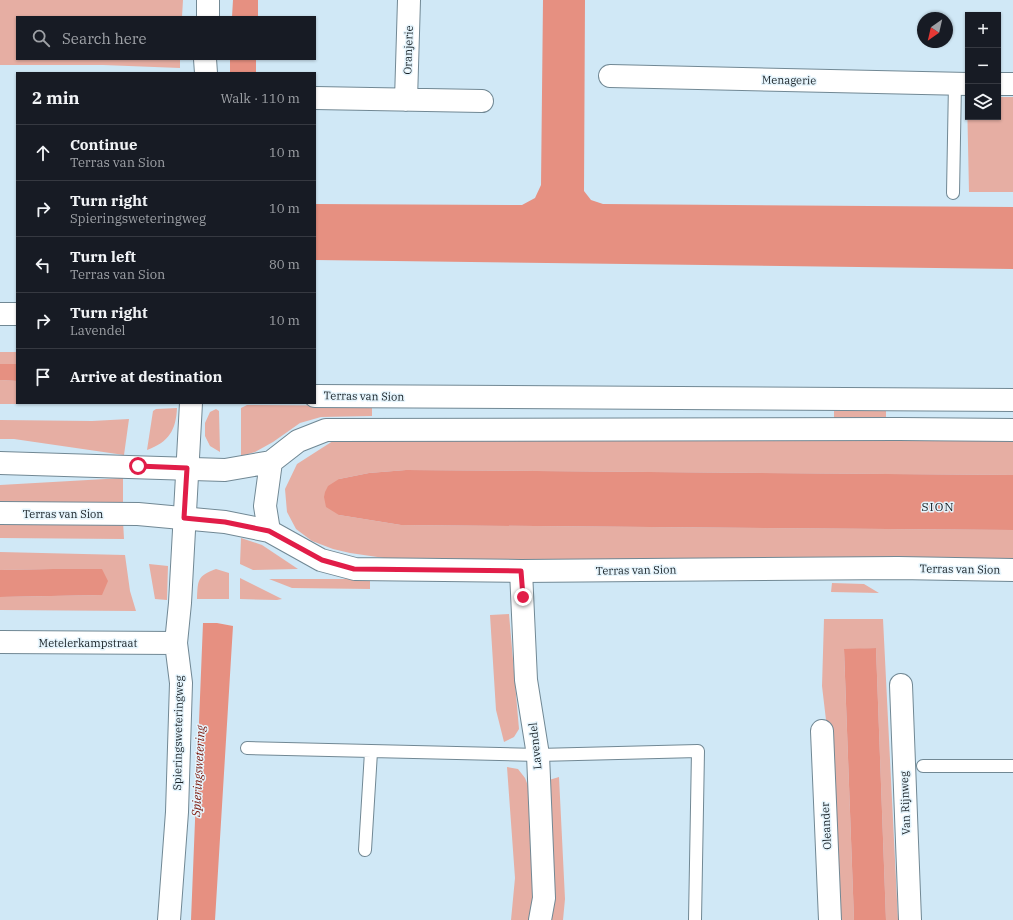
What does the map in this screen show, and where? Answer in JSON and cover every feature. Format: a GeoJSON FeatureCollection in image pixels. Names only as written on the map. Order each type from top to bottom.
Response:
{"type":"FeatureCollection","features":[{"type":"Feature","properties":{"kind":"street"},"geometry":{"type":"LineString","coordinates":[[208,0],[208,16]]}},
{"type":"Feature","properties":{"kind":"street","name":"Oranjerie"},"geometry":{"type":"LineString","coordinates":[[406,100],[410,0]]}},
{"type":"Feature","properties":{"kind":"street"},"geometry":{"type":"LineString","coordinates":[[206,60],[206,72]]}},
{"type":"Feature","properties":{"kind":"street","name":"Menagerie"},"geometry":{"type":"LineString","coordinates":[[610,76],[961,83]]}},
{"type":"Feature","properties":{"kind":"street"},"geometry":{"type":"LineString","coordinates":[[1001,84],[1013,84]]}},
{"type":"Feature","properties":{"kind":"street"},"geometry":{"type":"LineString","coordinates":[[316,98],[482,101]]}},
{"type":"Feature","properties":{"kind":"street"},"geometry":{"type":"LineString","coordinates":[[0,314],[16,314]]}},
{"type":"Feature","properties":{"kind":"street","name":"Terras van Sion"},"geometry":{"type":"LineString","coordinates":[[316,396],[1013,400]]}},
{"type":"Feature","properties":{"kind":"street","name":"Spieringsweteringweg"},"geometry":{"type":"LineString","coordinates":[[169,920],[177,812],[181,683],[176,643],[180,603],[191,404]]}},
{"type":"Feature","properties":{"kind":"street"},"geometry":{"type":"LineString","coordinates":[[0,463],[225,470],[271,462],[298,441],[326,430],[1013,430]]}},
{"type":"Feature","properties":{"kind":"street"},"geometry":{"type":"LineString","coordinates":[[269,531],[265,506],[271,462]]}},
{"type":"Feature","properties":{"kind":"street","name":"Terras van Sion"},"geometry":{"type":"LineString","coordinates":[[0,513],[138,514],[225,522],[269,531],[322,560],[354,569],[521,571],[890,568],[1013,570]]}},
{"type":"Feature","properties":{"kind":"street","name":"Lavendel"},"geometry":{"type":"LineString","coordinates":[[521,571],[526,680],[538,755],[544,898],[540,920]]}},
{"type":"Feature","properties":{"kind":"street","name":"Metelerkampstraat"},"geometry":{"type":"LineString","coordinates":[[0,642],[176,643]]}},
{"type":"Feature","properties":{"kind":"street","name":"Van Rijnweg"},"geometry":{"type":"LineString","coordinates":[[901,685],[910,920]]}},
{"type":"Feature","properties":{"kind":"street","name":"Oleander"},"geometry":{"type":"LineString","coordinates":[[822,731],[830,920]]}},
{"type":"Feature","properties":{"kind":"lane"},"geometry":{"type":"LineString","coordinates":[[954,193],[961,83]]}},
{"type":"Feature","properties":{"kind":"lane"},"geometry":{"type":"LineString","coordinates":[[247,748],[538,755],[698,751],[695,920]]}},
{"type":"Feature","properties":{"kind":"lane"},"geometry":{"type":"LineString","coordinates":[[366,850],[371,752]]}},
{"type":"Feature","properties":{"kind":"lane"},"geometry":{"type":"LineString","coordinates":[[923,766],[1013,766]]}},
{"type":"Feature","properties":{"kind":"shaded area"},"geometry":{"type":"Polygon","coordinates":[[[0,0],[183,0],[182,16],[16,16],[16,60],[180,60],[180,68],[103,65],[0,65],[0,0]]]}},
{"type":"Feature","properties":{"kind":"shaded area"},"geometry":{"type":"Polygon","coordinates":[[[1001,97],[1013,97],[1013,192],[969,192],[967,120],[1001,120],[1001,97]]]}},
{"type":"Feature","properties":{"kind":"shaded area"},"geometry":{"type":"Polygon","coordinates":[[[0,352],[16,352],[16,364],[0,364],[0,352]]]}},
{"type":"Feature","properties":{"kind":"shaded area"},"geometry":{"type":"Polygon","coordinates":[[[0,380],[16,381],[16,404],[0,404],[0,380]]]}},
{"type":"Feature","properties":{"kind":"shaded area"},"geometry":{"type":"Polygon","coordinates":[[[247,405],[372,406],[372,416],[321,417],[300,423],[273,442],[255,452],[241,456],[241,408],[247,405]]]}},
{"type":"Feature","properties":{"kind":"shaded area"},"geometry":{"type":"Polygon","coordinates":[[[177,408],[175,423],[170,434],[161,443],[147,450],[153,411],[156,409],[177,408]]]}},
{"type":"Feature","properties":{"kind":"shaded area"},"geometry":{"type":"Polygon","coordinates":[[[216,409],[219,411],[220,452],[210,446],[205,436],[205,423],[210,412],[216,409]]]}},
{"type":"Feature","properties":{"kind":"shaded area"},"geometry":{"type":"Polygon","coordinates":[[[834,411],[886,411],[886,421],[834,421],[834,411]]]}},
{"type":"Feature","properties":{"kind":"shaded area"},"geometry":{"type":"Polygon","coordinates":[[[129,419],[124,455],[14,439],[0,439],[0,420],[92,421],[129,419]]]}},
{"type":"Feature","properties":{"kind":"shaded area"},"geometry":{"type":"Polygon","coordinates":[[[817,438],[1013,440],[1013,475],[406,470],[369,473],[339,479],[339,515],[401,525],[1013,530],[1013,566],[398,560],[350,553],[333,549],[312,541],[296,529],[287,512],[285,489],[297,464],[336,439],[817,438]]]}},
{"type":"Feature","properties":{"kind":"shaded area"},"geometry":{"type":"Polygon","coordinates":[[[123,478],[123,504],[0,502],[0,485],[123,478]]]}},
{"type":"Feature","properties":{"kind":"shaded area"},"geometry":{"type":"Polygon","coordinates":[[[0,520],[123,521],[124,539],[0,538],[0,520]]]}},
{"type":"Feature","properties":{"kind":"shaded area"},"geometry":{"type":"Polygon","coordinates":[[[241,538],[262,545],[298,569],[253,570],[240,564],[241,538]]]}},
{"type":"Feature","properties":{"kind":"shaded area"},"geometry":{"type":"Polygon","coordinates":[[[0,552],[125,555],[130,591],[136,611],[0,610],[0,597],[102,595],[53,569],[0,570],[0,552]]]}},
{"type":"Feature","properties":{"kind":"shaded area"},"geometry":{"type":"Polygon","coordinates":[[[149,564],[168,566],[167,600],[155,599],[149,564]]]}},
{"type":"Feature","properties":{"kind":"shaded area"},"geometry":{"type":"Polygon","coordinates":[[[216,569],[229,573],[229,599],[197,599],[198,583],[205,574],[216,569]]]}},
{"type":"Feature","properties":{"kind":"shaded area"},"geometry":{"type":"Polygon","coordinates":[[[240,578],[282,599],[240,599],[240,578]]]}},
{"type":"Feature","properties":{"kind":"shaded area"},"geometry":{"type":"Polygon","coordinates":[[[269,579],[370,579],[370,589],[292,588],[269,579]]]}},
{"type":"Feature","properties":{"kind":"shaded area"},"geometry":{"type":"Polygon","coordinates":[[[832,583],[864,584],[879,593],[831,592],[832,583]]]}},
{"type":"Feature","properties":{"kind":"shaded area"},"geometry":{"type":"Polygon","coordinates":[[[509,614],[519,729],[514,737],[504,742],[496,710],[490,615],[509,614]]]}},
{"type":"Feature","properties":{"kind":"shaded area"},"geometry":{"type":"Polygon","coordinates":[[[824,619],[883,619],[898,920],[886,920],[876,648],[844,650],[854,920],[838,920],[828,737],[822,686],[824,619]]]}},
{"type":"Feature","properties":{"kind":"shaded area"},"geometry":{"type":"Polygon","coordinates":[[[507,767],[518,769],[525,778],[530,791],[534,866],[532,920],[511,920],[515,878],[507,767]]]}},
{"type":"Feature","properties":{"kind":"shaded area"},"geometry":{"type":"Polygon","coordinates":[[[559,777],[565,899],[563,920],[550,920],[549,780],[559,777]]]}},
{"type":"Feature","properties":{"kind":"water"},"geometry":{"type":"Polygon","coordinates":[[[233,0],[258,0],[258,16],[232,16],[233,0]]]}},
{"type":"Feature","properties":{"kind":"water"},"geometry":{"type":"Polygon","coordinates":[[[543,0],[585,0],[584,191],[591,200],[603,204],[1013,207],[1013,269],[316,260],[316,204],[522,205],[535,198],[541,185],[543,0]]]}},
{"type":"Feature","properties":{"kind":"water"},"geometry":{"type":"Polygon","coordinates":[[[230,60],[256,60],[256,72],[230,72],[230,60]]]}},
{"type":"Feature","properties":{"kind":"water"},"geometry":{"type":"Polygon","coordinates":[[[0,364],[16,364],[16,381],[0,380],[0,364]]]}},
{"type":"Feature","properties":{"kind":"water"},"geometry":{"type":"Polygon","coordinates":[[[406,470],[1013,475],[1013,530],[401,525],[339,515],[326,507],[324,497],[325,492],[328,486],[339,479],[369,473],[406,470]]]}},
{"type":"Feature","properties":{"kind":"water"},"geometry":{"type":"Polygon","coordinates":[[[102,569],[108,581],[102,595],[0,597],[0,570],[102,569]]]}},
{"type":"Feature","properties":{"kind":"water","name":"Spieringswetering"},"geometry":{"type":"Polygon","coordinates":[[[203,623],[217,623],[233,626],[215,920],[191,920],[203,623]]]}},
{"type":"Feature","properties":{"kind":"water"},"geometry":{"type":"Polygon","coordinates":[[[876,648],[886,920],[854,920],[844,649],[876,648]]]}},
{"type":"Feature","properties":{"kind":"district","name":"SION"},"geometry":{"type":"Point","coordinates":[938,506]}},
{"type":"Feature","properties":{"kind":"route"},"geometry":{"type":"LineString","coordinates":[[138,466],[187,468],[184,518],[225,522],[269,531],[322,560],[354,569],[521,571],[523,597]]}}]}
